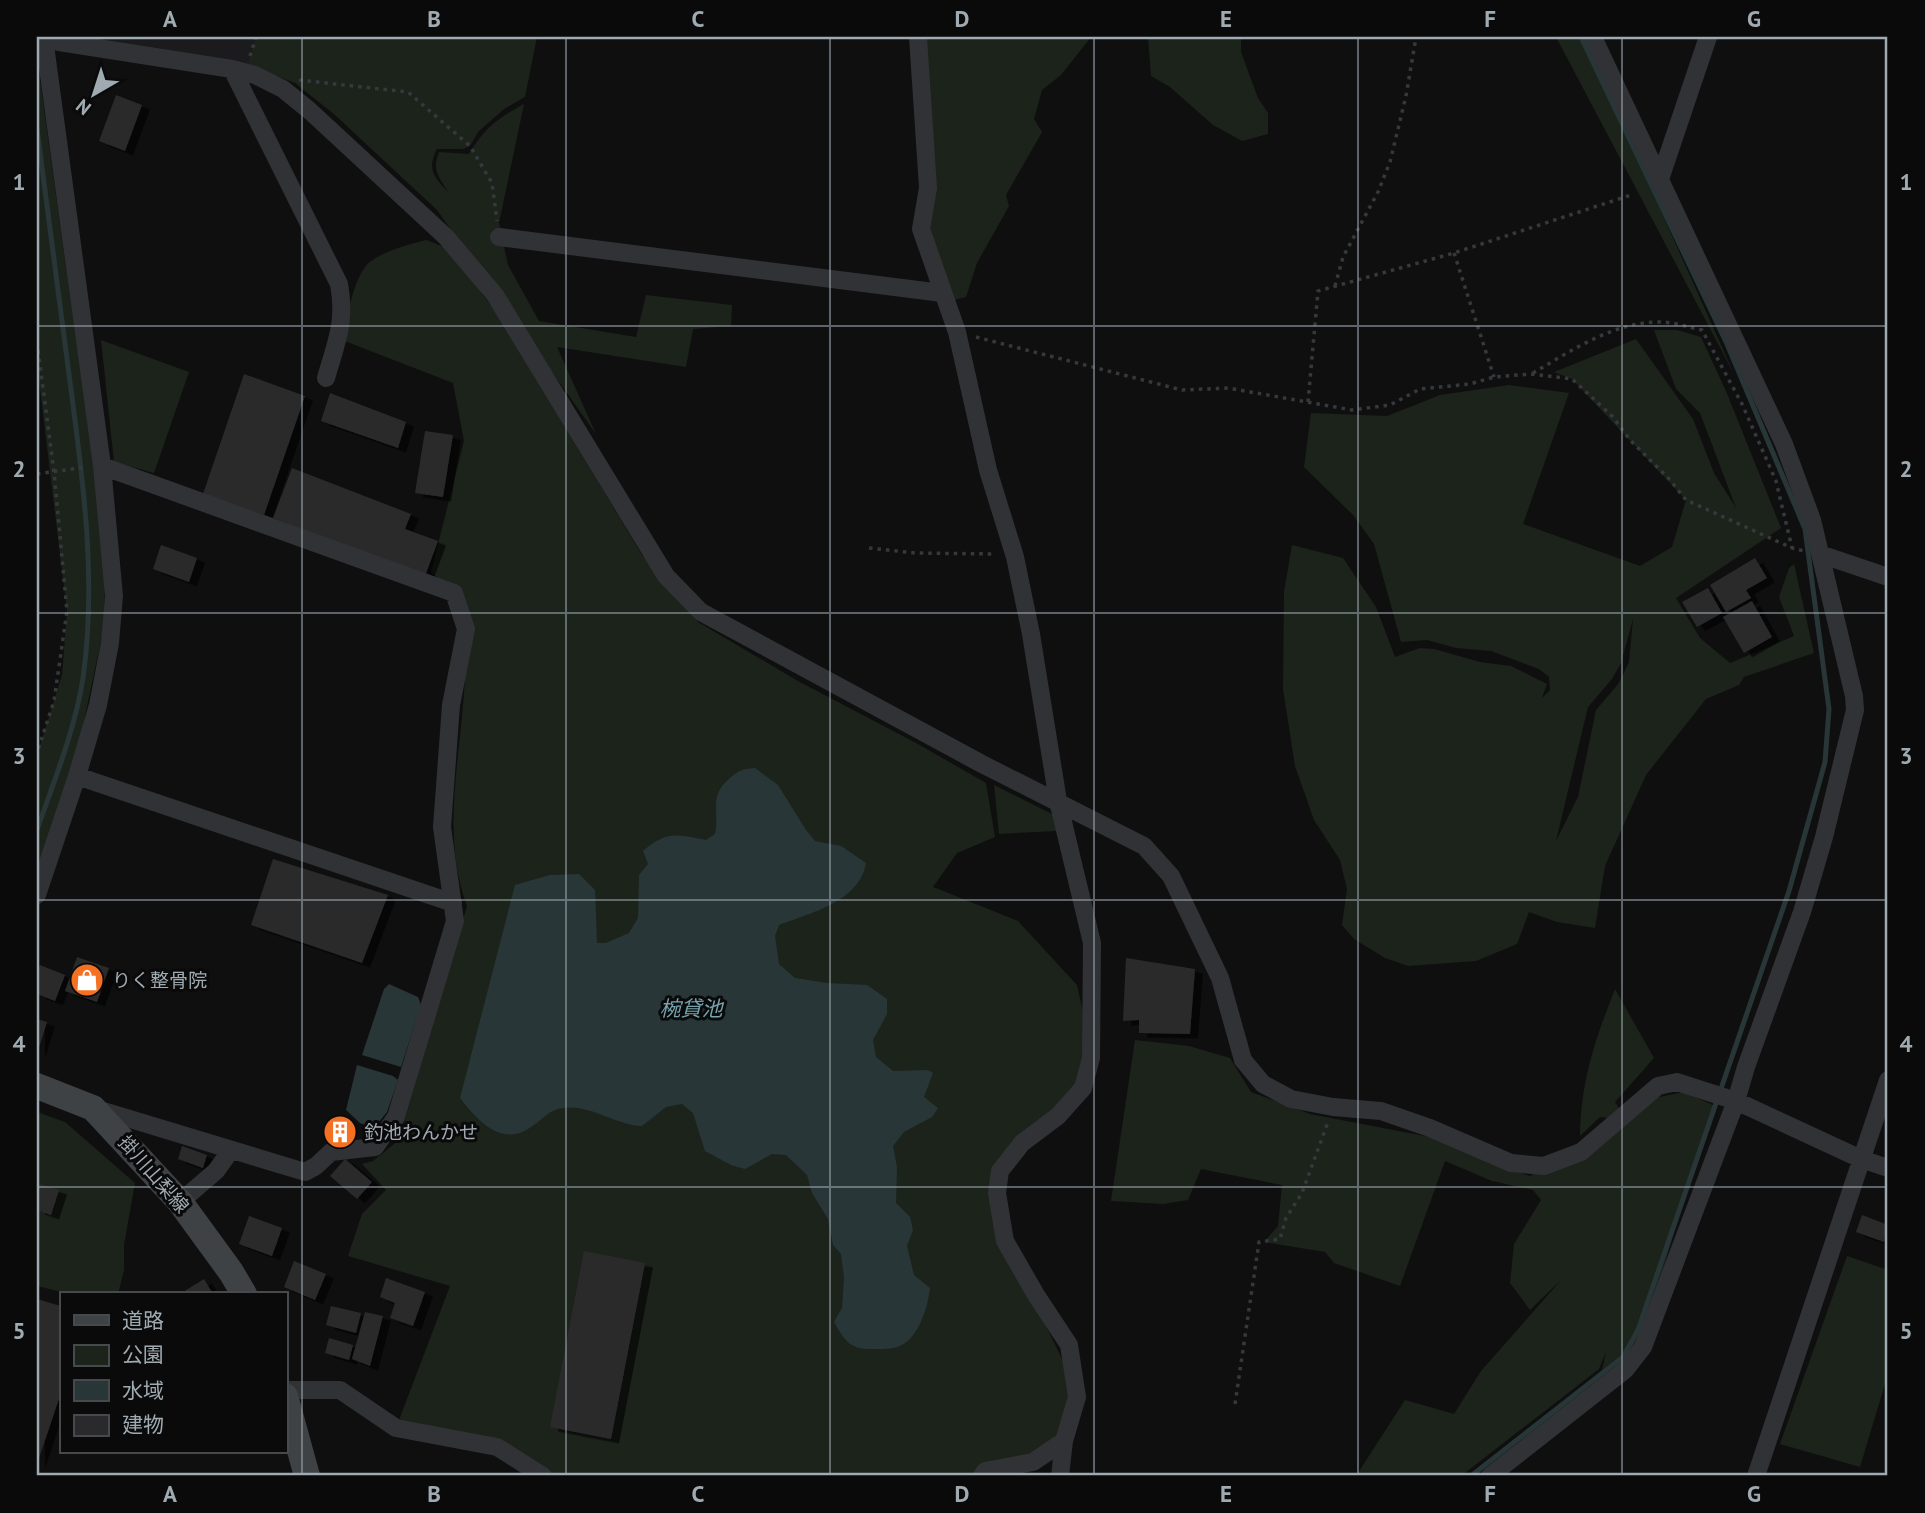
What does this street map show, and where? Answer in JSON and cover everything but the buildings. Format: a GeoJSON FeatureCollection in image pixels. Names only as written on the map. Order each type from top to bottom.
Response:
{"type":"FeatureCollection","features":[{"type":"Feature","properties":{"kind":"main road","name":"掛川山梨線"},"geometry":{"type":"LineString","coordinates":[[37,1086],[93,1108],[180,1202],[243,1292]]}},
{"type":"Feature","properties":{"kind":"main road"},"geometry":{"type":"LineString","coordinates":[[287,1401],[307,1476]]}},
{"type":"Feature","properties":{"kind":"street"},"geometry":{"type":"LineString","coordinates":[[918,37],[929,188],[921,229],[957,332],[988,470],[1014,557],[1031,634],[1058,801],[1092,943],[1091,1058],[1083,1088],[1059,1116],[1022,1143],[1000,1171],[997,1193],[1005,1241],[1069,1345],[1077,1397],[1064,1441],[1060,1476]]}},
{"type":"Feature","properties":{"kind":"street"},"geometry":{"type":"LineString","coordinates":[[1489,1476],[1625,1370],[1643,1347],[1736,1101],[1802,912],[1855,710],[1812,520],[1783,444],[1592,37]]}},
{"type":"Feature","properties":{"kind":"street"},"geometry":{"type":"LineString","coordinates":[[1660,179],[1708,37]]}},
{"type":"Feature","properties":{"kind":"street"},"geometry":{"type":"LineString","coordinates":[[37,895],[98,705],[110,643],[114,596],[50,38],[240,67],[292,96],[446,237],[495,295],[666,576],[701,612],[982,764],[1144,846],[1171,876],[1220,978],[1243,1060],[1263,1084],[1291,1098],[1333,1107],[1381,1111],[1430,1128],[1511,1163],[1544,1166],[1581,1152],[1658,1086],[1677,1082],[1736,1101],[1861,1159],[1888,1168]]}},
{"type":"Feature","properties":{"kind":"street"},"geometry":{"type":"LineString","coordinates":[[240,67],[339,284],[343,307],[340,332],[326,378]]}},
{"type":"Feature","properties":{"kind":"street"},"geometry":{"type":"LineString","coordinates":[[499,237],[942,293]]}},
{"type":"Feature","properties":{"kind":"street"},"geometry":{"type":"LineString","coordinates":[[93,1108],[304,1172],[316,1166],[331,1152],[375,1147],[397,1117],[455,921],[442,827],[451,705],[466,629],[454,593],[100,466]]}},
{"type":"Feature","properties":{"kind":"street"},"geometry":{"type":"LineString","coordinates":[[1820,554],[1888,577]]}},
{"type":"Feature","properties":{"kind":"street"},"geometry":{"type":"LineString","coordinates":[[77,776],[453,903]]}},
{"type":"Feature","properties":{"kind":"street"},"geometry":{"type":"LineString","coordinates":[[1756,1476],[1888,1080]]}},
{"type":"Feature","properties":{"kind":"street"},"geometry":{"type":"LineString","coordinates":[[180,1202],[216,1171],[231,1150]]}},
{"type":"Feature","properties":{"kind":"street"},"geometry":{"type":"LineString","coordinates":[[287,1393],[340,1390],[396,1428],[497,1447],[543,1476]]}},
{"type":"Feature","properties":{"kind":"street"},"geometry":{"type":"LineString","coordinates":[[982,1476],[985,1471],[1033,1462],[1064,1441]]}},
{"type":"Feature","properties":{"kind":"path"},"geometry":{"type":"LineString","coordinates":[[240,67],[257,37]]}},
{"type":"Feature","properties":{"kind":"path"},"geometry":{"type":"LineString","coordinates":[[1335,286],[1343,257],[1378,192],[1390,162],[1406,96],[1416,37]]}},
{"type":"Feature","properties":{"kind":"path"},"geometry":{"type":"LineString","coordinates":[[297,80],[408,92],[470,146],[492,183],[499,237]]}},
{"type":"Feature","properties":{"kind":"path"},"geometry":{"type":"LineString","coordinates":[[1308,402],[1318,291],[1454,253],[1631,195]]}},
{"type":"Feature","properties":{"kind":"path"},"geometry":{"type":"LineString","coordinates":[[1454,253],[1494,377]]}},
{"type":"Feature","properties":{"kind":"path"},"geometry":{"type":"LineString","coordinates":[[1531,374],[1587,342],[1628,327],[1659,322],[1702,330],[1742,404],[1776,481],[1792,548]]}},
{"type":"Feature","properties":{"kind":"path"},"geometry":{"type":"LineString","coordinates":[[957,332],[1182,390],[1228,388],[1352,410],[1390,405],[1420,389],[1470,384],[1494,377],[1531,374],[1572,379],[1612,416],[1630,440],[1686,500],[1792,548],[1820,554]]}},
{"type":"Feature","properties":{"kind":"path"},"geometry":{"type":"LineString","coordinates":[[37,342],[56,472],[68,611],[54,701],[37,753]]}},
{"type":"Feature","properties":{"kind":"path"},"geometry":{"type":"LineString","coordinates":[[37,474],[100,466]]}},
{"type":"Feature","properties":{"kind":"path"},"geometry":{"type":"LineString","coordinates":[[869,548],[915,553],[984,552],[1014,557]]}},
{"type":"Feature","properties":{"kind":"path"},"geometry":{"type":"LineString","coordinates":[[1235,1404],[1259,1242],[1280,1239],[1286,1218],[1302,1193],[1333,1107]]}},
{"type":"Feature","properties":{"kind":"shaded area"},"geometry":{"type":"Polygon","coordinates":[[[67,37],[395,37],[386,59],[306,70],[248,65],[67,37]]]}},
{"type":"Feature","properties":{"kind":"green space"},"geometry":{"type":"Polygon","coordinates":[[[256,37],[537,37],[525,97],[504,109],[478,132],[470,146],[463,149],[437,149],[432,162],[435,177],[448,192],[437,173],[439,152],[469,154],[493,124],[524,104],[499,223],[508,265],[539,321],[636,337],[646,295],[732,305],[731,326],[693,329],[686,367],[557,347],[596,434],[437,210],[335,115],[295,83],[248,65],[256,37]]]}},
{"type":"Feature","properties":{"kind":"green space"},"geometry":{"type":"Polygon","coordinates":[[[922,37],[1091,37],[1061,75],[1042,90],[1034,119],[1042,132],[1006,195],[1009,206],[977,263],[966,297],[954,300],[927,253],[922,37]]]}},
{"type":"Feature","properties":{"kind":"green space"},"geometry":{"type":"Polygon","coordinates":[[[1148,37],[1241,37],[1241,52],[1258,98],[1268,113],[1268,134],[1242,141],[1213,125],[1170,87],[1151,76],[1148,37]]]}},
{"type":"Feature","properties":{"kind":"green space"},"geometry":{"type":"Polygon","coordinates":[[[1556,37],[1583,37],[1734,374],[1556,37]]]}},
{"type":"Feature","properties":{"kind":"green space"},"geometry":{"type":"Polygon","coordinates":[[[37,58],[105,567],[104,627],[73,772],[37,878],[37,755],[62,675],[67,611],[37,364],[37,58]]]}},
{"type":"Feature","properties":{"kind":"green space"},"geometry":{"type":"Polygon","coordinates":[[[426,240],[447,248],[496,312],[642,555],[698,622],[798,681],[986,783],[995,837],[957,853],[933,887],[1018,921],[1077,985],[1091,1048],[1073,1091],[1000,1171],[1005,1241],[1076,1388],[1064,1441],[987,1476],[543,1476],[497,1447],[396,1428],[450,1286],[348,1256],[362,1214],[386,1190],[362,1164],[373,1161],[399,1140],[467,906],[459,877],[454,819],[465,672],[464,652],[454,593],[431,572],[464,441],[453,383],[342,340],[354,291],[366,266],[385,253],[426,240]]]}},
{"type":"Feature","properties":{"kind":"green space"},"geometry":{"type":"Polygon","coordinates":[[[1654,330],[1677,330],[1701,337],[1726,391],[1781,528],[1676,598],[1700,638],[1730,663],[1794,636],[1779,597],[1789,568],[1794,564],[1814,653],[1744,677],[1739,685],[1706,699],[1646,775],[1605,866],[1595,928],[1557,922],[1529,912],[1517,944],[1476,961],[1408,966],[1385,958],[1354,939],[1342,925],[1347,889],[1340,860],[1314,820],[1295,766],[1283,689],[1284,592],[1292,545],[1343,558],[1376,607],[1395,657],[1420,648],[1434,649],[1480,662],[1511,666],[1547,684],[1542,698],[1550,690],[1549,677],[1539,669],[1491,651],[1456,648],[1427,640],[1401,642],[1374,544],[1353,515],[1304,467],[1311,413],[1387,416],[1440,395],[1509,385],[1569,393],[1523,524],[1640,566],[1672,547],[1686,500],[1572,379],[1554,372],[1636,339],[1693,419],[1714,473],[1736,508],[1700,413],[1676,389],[1654,330]],[[1633,619],[1621,663],[1612,679],[1588,707],[1556,841],[1578,797],[1596,710],[1619,683],[1629,662],[1633,619]]]}},
{"type":"Feature","properties":{"kind":"green space"},"geometry":{"type":"Polygon","coordinates":[[[101,340],[189,372],[154,473],[114,462],[101,340]]]}},
{"type":"Feature","properties":{"kind":"green space"},"geometry":{"type":"Polygon","coordinates":[[[994,785],[1056,816],[1056,831],[999,834],[994,785]]]}},
{"type":"Feature","properties":{"kind":"green space"},"geometry":{"type":"Polygon","coordinates":[[[1615,989],[1654,1058],[1615,1102],[1627,1121],[1650,1099],[1684,1092],[1715,1106],[1691,1175],[1655,1297],[1635,1345],[1602,1370],[1606,1352],[1599,1369],[1461,1476],[1356,1476],[1405,1400],[1454,1414],[1481,1371],[1562,1279],[1530,1310],[1510,1283],[1514,1244],[1541,1200],[1533,1190],[1492,1181],[1445,1161],[1400,1286],[1334,1263],[1325,1252],[1264,1242],[1278,1226],[1282,1185],[1201,1169],[1188,1200],[1163,1204],[1111,1201],[1135,1040],[1189,1046],[1230,1058],[1251,1092],[1310,1114],[1440,1139],[1488,1162],[1530,1176],[1617,1119],[1600,1117],[1580,1136],[1583,1097],[1590,1061],[1615,989]]]}},
{"type":"Feature","properties":{"kind":"green space"},"geometry":{"type":"Polygon","coordinates":[[[37,1112],[65,1122],[135,1183],[124,1245],[124,1270],[118,1292],[62,1292],[37,1286],[37,1112]]]}},
{"type":"Feature","properties":{"kind":"green space"},"geometry":{"type":"Polygon","coordinates":[[[1847,1256],[1888,1270],[1888,1374],[1860,1467],[1780,1444],[1847,1256]]]}},
{"type":"Feature","properties":{"kind":"water","name":"椀貸池"},"geometry":{"type":"Polygon","coordinates":[[[755,768],[778,785],[815,841],[841,846],[866,863],[862,876],[844,896],[819,910],[779,925],[775,936],[779,964],[795,978],[867,985],[887,999],[887,1014],[873,1040],[876,1057],[893,1071],[928,1070],[933,1073],[924,1097],[938,1108],[932,1117],[904,1132],[893,1146],[897,1167],[896,1203],[910,1217],[913,1230],[907,1246],[914,1275],[930,1288],[927,1304],[916,1331],[904,1344],[895,1348],[868,1349],[850,1344],[834,1322],[842,1308],[844,1278],[841,1254],[833,1245],[828,1219],[812,1193],[807,1175],[786,1155],[772,1154],[745,1169],[731,1165],[705,1151],[693,1113],[682,1104],[666,1107],[642,1126],[583,1109],[558,1109],[520,1133],[510,1134],[491,1129],[474,1115],[460,1098],[515,885],[550,875],[579,874],[595,890],[597,943],[606,943],[629,933],[638,918],[639,875],[648,864],[643,851],[666,837],[706,840],[715,834],[719,791],[736,773],[755,768]]]}},
{"type":"Feature","properties":{"kind":"water"},"geometry":{"type":"Polygon","coordinates":[[[389,984],[418,997],[421,1005],[401,1067],[362,1055],[384,989],[389,984]]]}},
{"type":"Feature","properties":{"kind":"water"},"geometry":{"type":"Polygon","coordinates":[[[357,1065],[398,1080],[387,1112],[374,1128],[360,1123],[346,1110],[357,1065]]]}},
{"type":"Feature","properties":{"kind":"waterway"},"geometry":{"type":"LineString","coordinates":[[1471,1476],[1623,1357],[1638,1330],[1789,891],[1825,762],[1829,709],[1805,529],[1727,344],[1581,37]]}},
{"type":"Feature","properties":{"kind":"waterway"},"geometry":{"type":"LineString","coordinates":[[37,129],[84,493],[89,604],[83,678],[75,717],[37,830]]}},
{"type":"Feature","properties":{"kind":"place","name":"りく整骨院"},"geometry":{"type":"Point","coordinates":[87,980]}},
{"type":"Feature","properties":{"kind":"place","name":"釣池わんかせ"},"geometry":{"type":"Point","coordinates":[340,1132]}}]}
